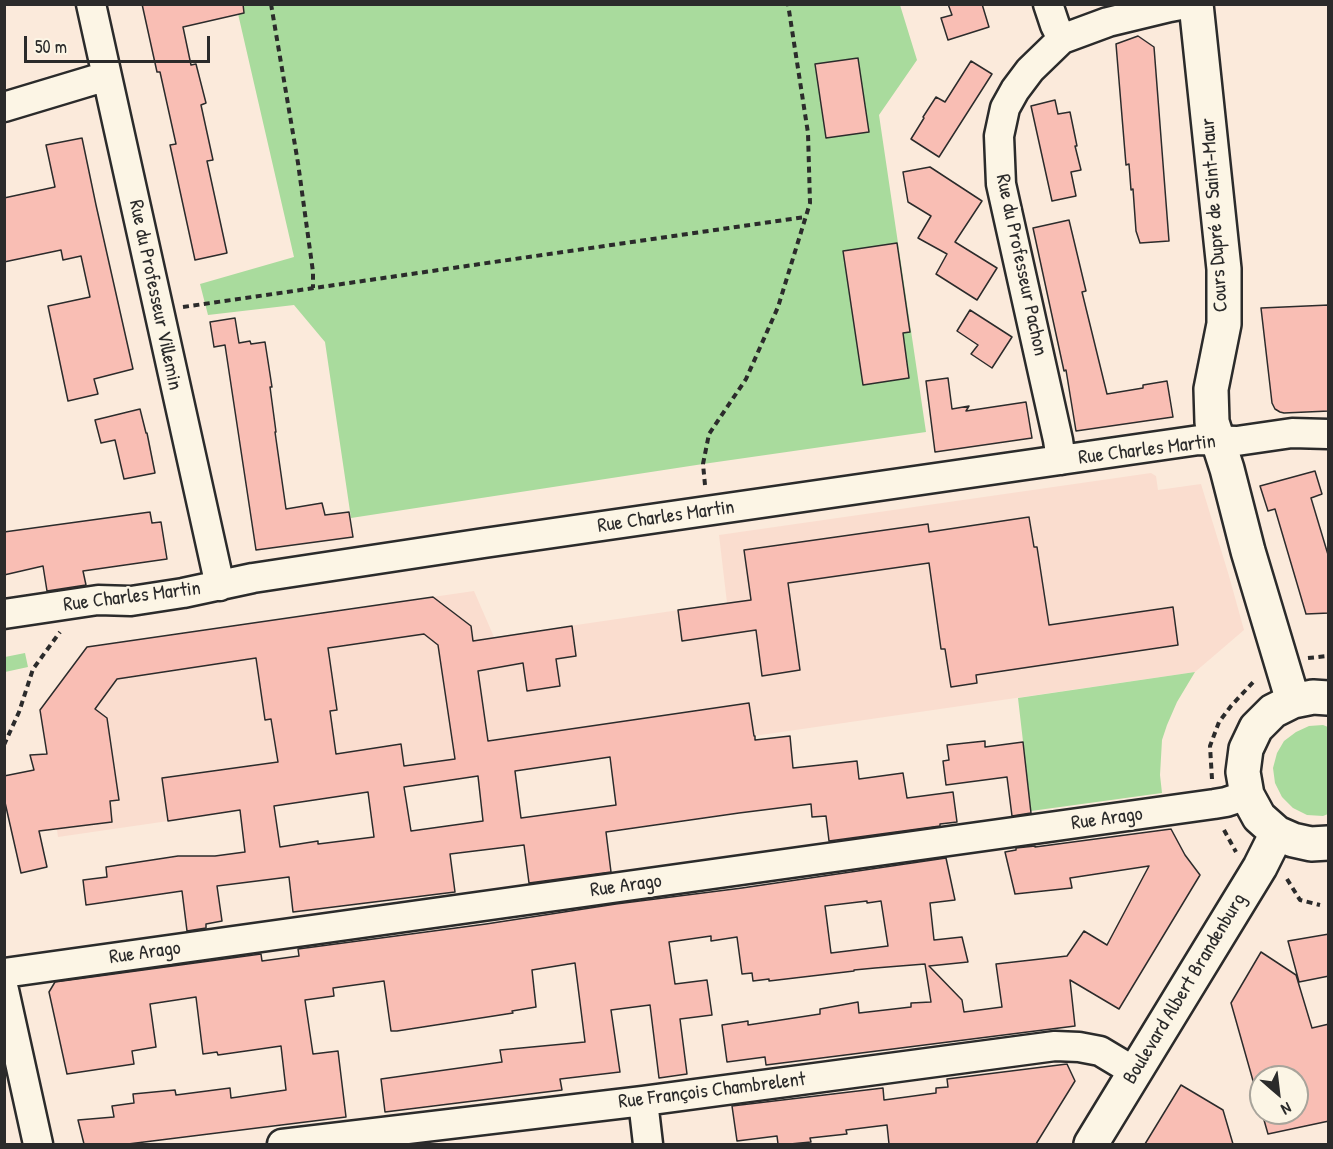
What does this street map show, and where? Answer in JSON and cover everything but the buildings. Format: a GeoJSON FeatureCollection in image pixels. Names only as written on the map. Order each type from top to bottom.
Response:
{"type":"FeatureCollection","features":[{"type":"Feature","properties":{"kind":"street","name":"Rue du Professeur Villemin"},"geometry":{"type":"LineString","coordinates":[[91,4],[219,586]]}},
{"type":"Feature","properties":{"kind":"street"},"geometry":{"type":"LineString","coordinates":[[1048,4],[1062,39]]}},
{"type":"Feature","properties":{"kind":"street","name":"Rue du Professeur Pachon"},"geometry":{"type":"LineString","coordinates":[[1061,460],[1001,184],[999,136],[1005,108],[1030,70],[1062,39],[1108,22],[1186,4]]}},
{"type":"Feature","properties":{"kind":"street","name":"Cours Dupré de Saint-Maur"},"geometry":{"type":"LineString","coordinates":[[1197,4],[1224,269],[1224,324],[1210,389],[1212,422],[1293,700]]}},
{"type":"Feature","properties":{"kind":"street"},"geometry":{"type":"LineString","coordinates":[[4,107],[107,76]]}},
{"type":"Feature","properties":{"kind":"street","name":"Rue Charles Martin"},"geometry":{"type":"LineString","coordinates":[[4,614],[98,600],[131,601],[253,578],[484,543],[1199,440],[1238,441],[1292,433],[1329,434]]}},
{"type":"Feature","properties":{"kind":"street"},"geometry":{"type":"LineString","coordinates":[[1328,843],[1311,844],[1293,840],[1278,833],[1259,817],[1247,795],[1243,772],[1246,749],[1256,728],[1273,711],[1293,700],[1313,697],[1329,698]]}},
{"type":"Feature","properties":{"kind":"street","name":"Rue Arago"},"geometry":{"type":"LineString","coordinates":[[4,973],[1214,804],[1247,795]]}},
{"type":"Feature","properties":{"kind":"street","name":"Boulevard Albert Brandenburg"},"geometry":{"type":"LineString","coordinates":[[1091,1144],[1260,867],[1278,833]]}},
{"type":"Feature","properties":{"kind":"street"},"geometry":{"type":"LineString","coordinates":[[4,990],[38,1144]]}},
{"type":"Feature","properties":{"kind":"street","name":"Rue François Chambrelent"},"geometry":{"type":"LineString","coordinates":[[282,1144],[440,1135],[643,1101],[1055,1046],[1100,1051],[1135,1072]]}},
{"type":"Feature","properties":{"kind":"street"},"geometry":{"type":"LineString","coordinates":[[643,1101],[648,1144]]}},
{"type":"Feature","properties":{"kind":"path"},"geometry":{"type":"LineString","coordinates":[[272,4],[298,163],[313,272],[313,288]]}},
{"type":"Feature","properties":{"kind":"path"},"geometry":{"type":"LineString","coordinates":[[708,512],[703,464],[709,434],[746,379],[778,307],[810,203],[808,133],[788,4]]}},
{"type":"Feature","properties":{"kind":"path"},"geometry":{"type":"LineString","coordinates":[[159,310],[806,217]]}},
{"type":"Feature","properties":{"kind":"path"},"geometry":{"type":"LineString","coordinates":[[5,743],[19,712],[33,669],[66,624]]}},
{"type":"Feature","properties":{"kind":"path"},"geometry":{"type":"LineString","coordinates":[[1299,659],[1329,657]]}},
{"type":"Feature","properties":{"kind":"path"},"geometry":{"type":"LineString","coordinates":[[1221,824],[1239,858]]}},
{"type":"Feature","properties":{"kind":"path"},"geometry":{"type":"LineString","coordinates":[[1287,879],[1300,900],[1320,905]]}},
{"type":"Feature","properties":{"kind":"shaded area"},"geometry":{"type":"Polygon","coordinates":[[[1151,473],[1156,476],[1158,490],[1201,484],[1244,630],[1195,672],[58,837],[40,710],[87,647],[474,591],[494,637],[727,603],[719,535],[1151,473]]]}},
{"type":"Feature","properties":{"kind":"green space"},"geometry":{"type":"Polygon","coordinates":[[[236,5],[900,5],[917,60],[879,115],[926,432],[351,518],[325,342],[294,305],[208,315],[200,284],[294,257],[236,5]]]}},
{"type":"Feature","properties":{"kind":"green space"},"geometry":{"type":"Polygon","coordinates":[[[25,653],[28,667],[5,672],[5,657],[25,653]]]}},
{"type":"Feature","properties":{"kind":"green space"},"geometry":{"type":"Polygon","coordinates":[[[1195,672],[1177,702],[1162,740],[1160,775],[1162,793],[1031,811],[1018,698],[1195,672]]]}},
{"type":"Feature","properties":{"kind":"green space"},"geometry":{"type":"Polygon","coordinates":[[[1309,726],[1328,727],[1328,814],[1307,815],[1293,808],[1282,797],[1275,783],[1273,768],[1277,753],[1284,741],[1309,726]]]}}]}
